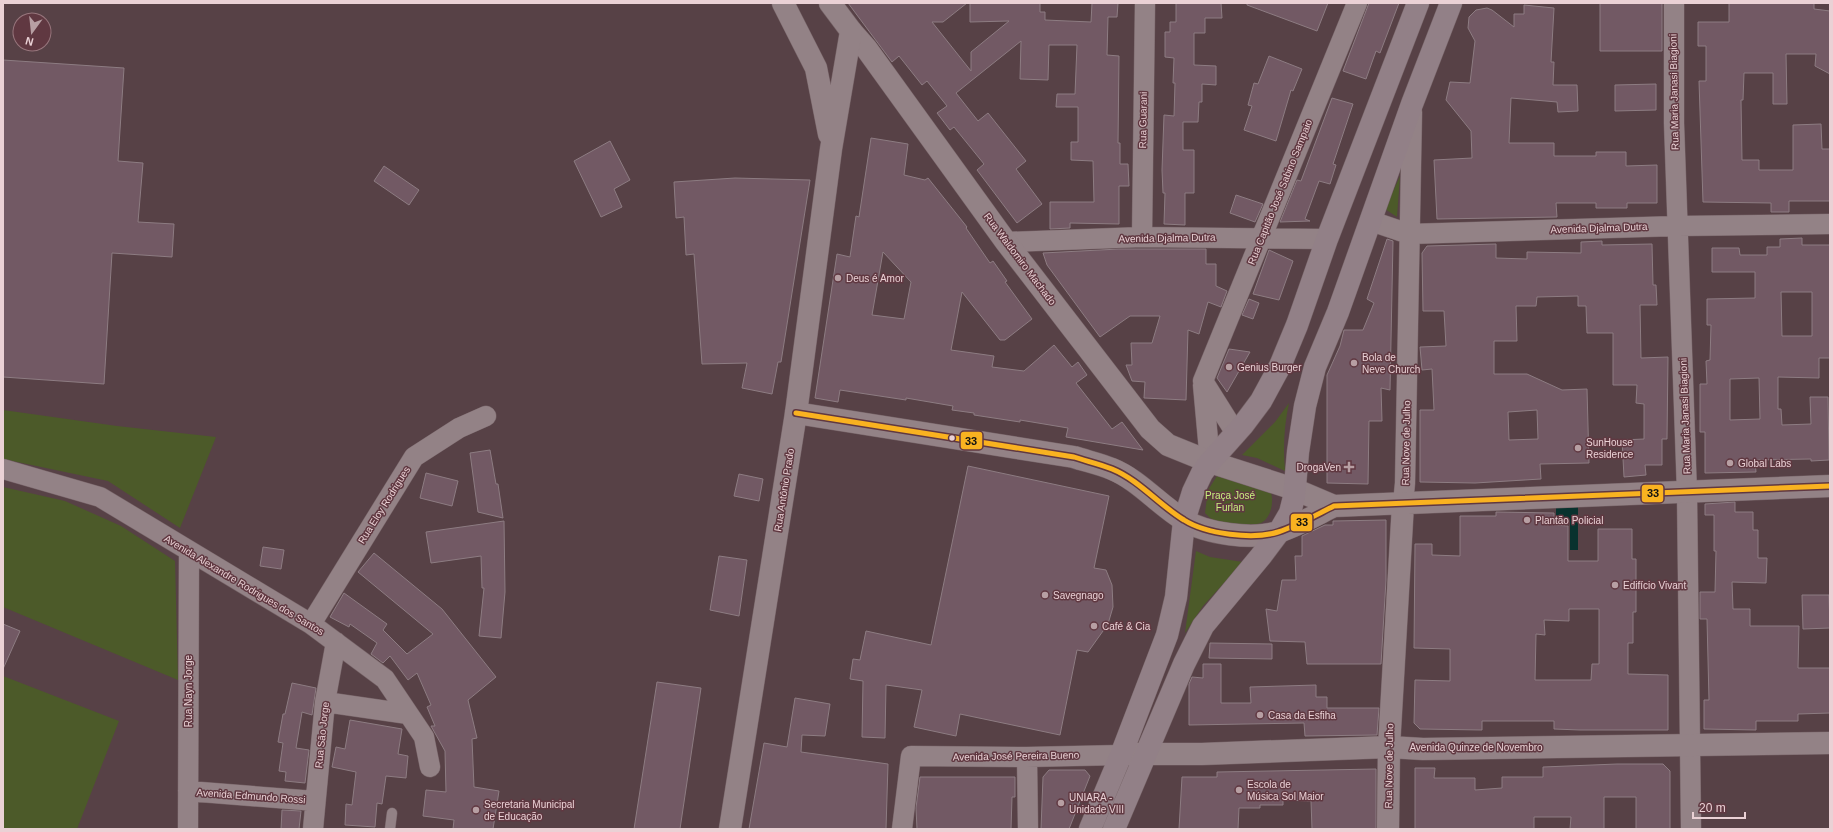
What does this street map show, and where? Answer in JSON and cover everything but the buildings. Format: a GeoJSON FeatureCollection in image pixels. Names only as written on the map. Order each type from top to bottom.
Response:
{"type":"FeatureCollection","features":[{"type":"Feature","properties":{"kind":"main road"},"geometry":{"type":"LineString","coordinates":[[1090,829],[1122,755],[1167,635],[1176,597],[1184,521],[1193,492],[1202,473],[1210,462],[1235,432],[1243,425],[1261,401],[1280,366],[1348,183],[1418,3]]}},
{"type":"Feature","properties":{"kind":"main road"},"geometry":{"type":"LineString","coordinates":[[1114,829],[1184,664],[1203,626],[1248,573],[1279,532],[1290,513],[1305,406],[1315,367],[1371,221],[1412,104],[1452,3]]}},
{"type":"Feature","properties":{"kind":"main road"},"geometry":{"type":"LineString","coordinates":[[1348,183],[1350,197],[1354,204],[1361,214],[1371,221]]}},
{"type":"Feature","properties":{"kind":"street"},"geometry":{"type":"LineString","coordinates":[[783,3],[816,68],[831,149]]}},
{"type":"Feature","properties":{"kind":"street","name":"Rua Waldomiro Machado"},"geometry":{"type":"LineString","coordinates":[[830,3],[866,48],[1006,242],[1150,429],[1168,445],[1210,462],[1294,489],[1334,506]]}},
{"type":"Feature","properties":{"kind":"street","name":"Rua Guarani"},"geometry":{"type":"LineString","coordinates":[[1142,237],[1145,3]]}},
{"type":"Feature","properties":{"kind":"street","name":"Rua Capitão José Sabino Sampaio"},"geometry":{"type":"LineString","coordinates":[[1210,462],[1203,381],[1357,3]]}},
{"type":"Feature","properties":{"kind":"street","name":"Rua Maria Janasi Biagioni"},"geometry":{"type":"LineString","coordinates":[[1674,3],[1674,124],[1687,493],[1691,829]]}},
{"type":"Feature","properties":{"kind":"street","name":"Rua Antônio Prado"},"geometry":{"type":"LineString","coordinates":[[730,829],[796,413],[831,149],[851,31]]}},
{"type":"Feature","properties":{"kind":"street","name":"Rua Nove de Julho"},"geometry":{"type":"LineString","coordinates":[[1388,829],[1389,747],[1405,483],[1412,104]]}},
{"type":"Feature","properties":{"kind":"street","name":"Avenida Djalma Dutra"},"geometry":{"type":"LineString","coordinates":[[1371,221],[1409,234],[1678,226],[1830,224]]}},
{"type":"Feature","properties":{"kind":"street","name":"Avenida Djalma Dutra"},"geometry":{"type":"LineString","coordinates":[[1006,242],[1142,237],[1262,237],[1327,239]]}},
{"type":"Feature","properties":{"kind":"street"},"geometry":{"type":"LineString","coordinates":[[1203,381],[1235,432]]}},
{"type":"Feature","properties":{"kind":"street"},"geometry":{"type":"LineString","coordinates":[[796,413],[1074,457],[1112,469],[1153,495],[1184,521],[1219,533],[1237,536],[1265,535],[1279,532],[1334,506],[1687,493],[1830,486]]}},
{"type":"Feature","properties":{"kind":"street","name":"Rua Eloy Rodrigues"},"geometry":{"type":"LineString","coordinates":[[311,624],[414,457],[458,428],[486,416]]}},
{"type":"Feature","properties":{"kind":"street","name":"Avenida Alexandre Rodrigues dos Santos"},"geometry":{"type":"LineString","coordinates":[[3,469],[100,497],[189,552],[311,624],[385,679],[424,737],[430,767]]}},
{"type":"Feature","properties":{"kind":"street","name":"Rua Nayn Jorge"},"geometry":{"type":"LineString","coordinates":[[188,829],[189,552]]}},
{"type":"Feature","properties":{"kind":"street","name":"Rua São Jorge"},"geometry":{"type":"LineString","coordinates":[[313,829],[325,702],[336,642]]}},
{"type":"Feature","properties":{"kind":"street"},"geometry":{"type":"LineString","coordinates":[[325,702],[408,714]]}},
{"type":"Feature","properties":{"kind":"street","name":"Avenida Quinze de Novembro"},"geometry":{"type":"LineString","coordinates":[[1122,755],[1202,754],[1389,747],[1423,749],[1830,743]]}},
{"type":"Feature","properties":{"kind":"street","name":"Avenida José Pereira Bueno"},"geometry":{"type":"LineString","coordinates":[[902,829],[911,756],[1028,757],[1122,755]]}},
{"type":"Feature","properties":{"kind":"street"},"geometry":{"type":"LineString","coordinates":[[1028,757],[1028,829]]}},
{"type":"Feature","properties":{"kind":"street","name":"Avenida Edmundo Rossi"},"geometry":{"type":"LineString","coordinates":[[188,791],[315,801]]}},
{"type":"Feature","properties":{"kind":"lane"},"geometry":{"type":"LineString","coordinates":[[390,829],[392,813]]}},
{"type":"Feature","properties":{"kind":"green space"},"geometry":{"type":"Polygon","coordinates":[[[1400,176],[1397,217],[1385,209],[1400,176]]]}},
{"type":"Feature","properties":{"kind":"green space","name":"Praça José Furlan"},"geometry":{"type":"Polygon","coordinates":[[[1289,403],[1284,437],[1285,471],[1257,458],[1242,455],[1275,422],[1289,403]]]}},
{"type":"Feature","properties":{"kind":"green space"},"geometry":{"type":"Polygon","coordinates":[[[3,410],[117,426],[216,437],[180,528],[108,481],[3,459],[3,410]]]}},
{"type":"Feature","properties":{"kind":"green space","name":"Praça José Furlan"},"geometry":{"type":"Polygon","coordinates":[[[1217,476],[1226,476],[1271,493],[1271,510],[1264,521],[1257,524],[1231,524],[1215,521],[1207,515],[1205,513],[1208,490],[1217,476]]]}},
{"type":"Feature","properties":{"kind":"green space"},"geometry":{"type":"Polygon","coordinates":[[[3,487],[65,501],[121,526],[175,561],[178,680],[3,607],[3,487]]]}},
{"type":"Feature","properties":{"kind":"green space"},"geometry":{"type":"Polygon","coordinates":[[[1196,551],[1210,557],[1243,562],[1203,606],[1185,633],[1196,551]]]}},
{"type":"Feature","properties":{"kind":"green space"},"geometry":{"type":"Polygon","coordinates":[[[3,676],[119,721],[77,829],[3,829],[3,676]]]}},
{"type":"Feature","properties":{"kind":"shaded area"},"geometry":{"type":"Polygon","coordinates":[[[1578,507],[1578,550],[1570,550],[1570,522],[1556,522],[1556,508],[1578,507]]]}},
{"type":"Feature","properties":{"kind":"transit line","name":"33"},"geometry":{"type":"LineString","coordinates":[[796,413],[1074,457],[1107,467],[1122,474],[1140,486],[1175,514],[1193,525],[1217,532],[1243,535],[1268,534],[1285,530],[1334,506],[1830,486]]}},
{"type":"Feature","properties":{"kind":"place","name":"Deus é Amor"},"geometry":{"type":"Point","coordinates":[838,278]}},
{"type":"Feature","properties":{"kind":"place","name":"Bola de Neve Church"},"geometry":{"type":"Point","coordinates":[1354,363]}},
{"type":"Feature","properties":{"kind":"place","name":"Genius Burger"},"geometry":{"type":"Point","coordinates":[1229,367]}},
{"type":"Feature","properties":{"kind":"place","name":"SunHouse Residence"},"geometry":{"type":"Point","coordinates":[1578,448]}},
{"type":"Feature","properties":{"kind":"place","name":"Global Labs"},"geometry":{"type":"Point","coordinates":[1730,463]}},
{"type":"Feature","properties":{"kind":"place","name":"DrogaVen"},"geometry":{"type":"Point","coordinates":[1349,467]}},
{"type":"Feature","properties":{"kind":"place","name":"Plantão Policial"},"geometry":{"type":"Point","coordinates":[1527,520]}},
{"type":"Feature","properties":{"kind":"place","name":"Edifício Vivant"},"geometry":{"type":"Point","coordinates":[1615,585]}},
{"type":"Feature","properties":{"kind":"place","name":"Savegnago"},"geometry":{"type":"Point","coordinates":[1045,595]}},
{"type":"Feature","properties":{"kind":"place","name":"Café & Cia"},"geometry":{"type":"Point","coordinates":[1094,626]}},
{"type":"Feature","properties":{"kind":"place","name":"Casa da Esfiha"},"geometry":{"type":"Point","coordinates":[1260,715]}},
{"type":"Feature","properties":{"kind":"place","name":"Escola de Música Sol Maior"},"geometry":{"type":"Point","coordinates":[1239,790]}},
{"type":"Feature","properties":{"kind":"place","name":"UNIARA - Unidade VIII"},"geometry":{"type":"Point","coordinates":[1061,803]}},
{"type":"Feature","properties":{"kind":"place","name":"Secretaria Municipal de Educação"},"geometry":{"type":"Point","coordinates":[476,810]}}]}
